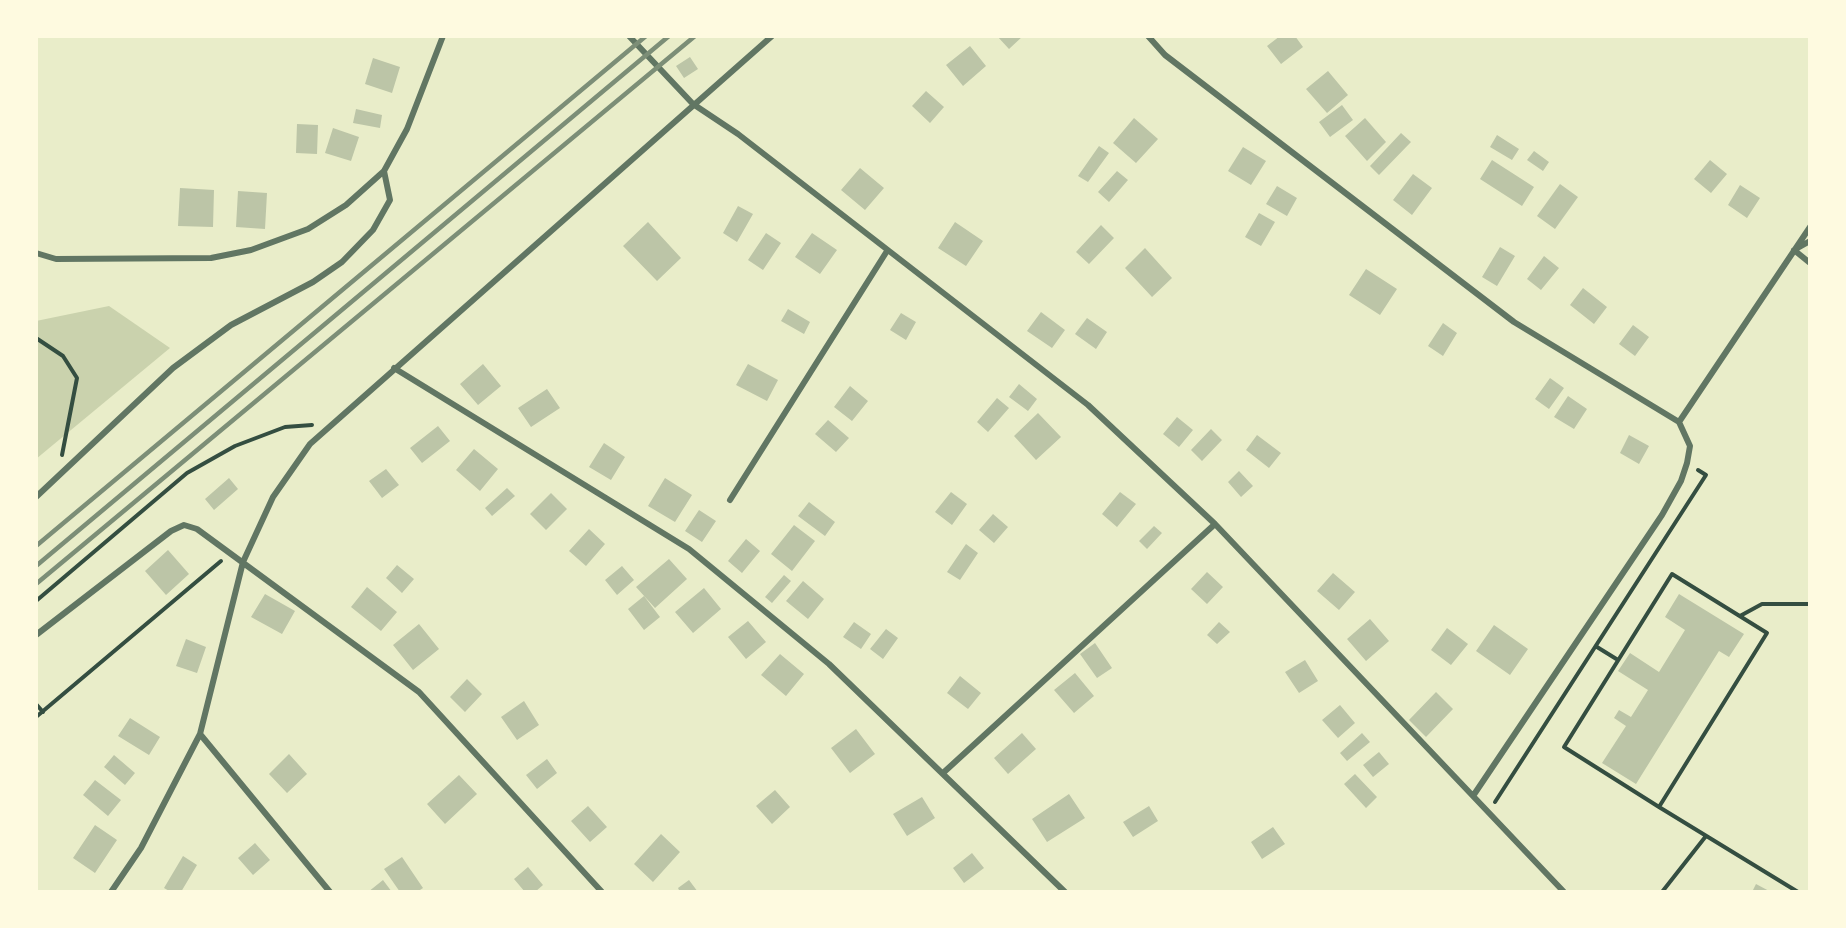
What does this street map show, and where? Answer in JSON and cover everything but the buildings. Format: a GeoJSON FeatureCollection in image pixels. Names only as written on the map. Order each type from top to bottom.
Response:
{"type":"FeatureCollection","features":[{"type":"Feature","properties":{"kind":"street"},"geometry":{"type":"LineString","coordinates":[[36,254],[56,259],[211,258],[251,250],[308,229],[346,205],[384,171],[407,129],[443,36]]}},
{"type":"Feature","properties":{"kind":"street"},"geometry":{"type":"LineString","coordinates":[[629,36],[693,104],[738,134],[1088,405],[1215,524],[1564,892]]}},
{"type":"Feature","properties":{"kind":"street"},"geometry":{"type":"LineString","coordinates":[[111,892],[141,848],[200,734],[243,562],[273,497],[310,444],[771,36]]}},
{"type":"Feature","properties":{"kind":"street"},"geometry":{"type":"LineString","coordinates":[[1148,36],[1165,55],[1514,322],[1679,422],[1690,446],[1681,481],[1662,515],[1473,796]]}},
{"type":"Feature","properties":{"kind":"street"},"geometry":{"type":"LineString","coordinates":[[36,497],[173,368],[231,325],[313,282],[342,262],[373,230],[390,200],[384,171]]}},
{"type":"Feature","properties":{"kind":"street"},"geometry":{"type":"LineString","coordinates":[[1679,422],[1810,227]]}},
{"type":"Feature","properties":{"kind":"street"},"geometry":{"type":"LineString","coordinates":[[1794,250],[1810,242]]}},
{"type":"Feature","properties":{"kind":"street"},"geometry":{"type":"LineString","coordinates":[[1794,250],[1810,263]]}},
{"type":"Feature","properties":{"kind":"street"},"geometry":{"type":"LineString","coordinates":[[730,500],[887,251]]}},
{"type":"Feature","properties":{"kind":"street"},"geometry":{"type":"LineString","coordinates":[[394,368],[689,549],[829,664],[1065,892]]}},
{"type":"Feature","properties":{"kind":"street"},"geometry":{"type":"LineString","coordinates":[[943,773],[1215,524]]}},
{"type":"Feature","properties":{"kind":"street"},"geometry":{"type":"LineString","coordinates":[[36,635],[171,531],[184,525],[197,529],[419,692],[602,892]]}},
{"type":"Feature","properties":{"kind":"street"},"geometry":{"type":"LineString","coordinates":[[200,734],[330,892]]}},
{"type":"Feature","properties":{"kind":"path"},"geometry":{"type":"LineString","coordinates":[[36,338],[63,356],[77,378],[58,476]]}},
{"type":"Feature","properties":{"kind":"path"},"geometry":{"type":"LineString","coordinates":[[36,601],[187,473],[235,446],[285,427],[333,423]]}},
{"type":"Feature","properties":{"kind":"path"},"geometry":{"type":"LineString","coordinates":[[1488,812],[1597,647],[1706,475],[1687,463]]}},
{"type":"Feature","properties":{"kind":"path"},"geometry":{"type":"LineString","coordinates":[[36,717],[231,553]]}},
{"type":"Feature","properties":{"kind":"path"},"geometry":{"type":"LineString","coordinates":[[1659,807],[1767,633],[1672,574],[1564,747],[1659,807],[1798,892]]}},
{"type":"Feature","properties":{"kind":"path"},"geometry":{"type":"LineString","coordinates":[[1740,616],[1762,604],[1810,604]]}},
{"type":"Feature","properties":{"kind":"path"},"geometry":{"type":"LineString","coordinates":[[1597,647],[1618,660]]}},
{"type":"Feature","properties":{"kind":"path"},"geometry":{"type":"LineString","coordinates":[[36,704],[43,712]]}},
{"type":"Feature","properties":{"kind":"path"},"geometry":{"type":"LineString","coordinates":[[1662,892],[1706,836]]}},
{"type":"Feature","properties":{"kind":"green space"},"geometry":{"type":"Polygon","coordinates":[[[109,306],[170,348],[36,459],[36,321],[109,306]]]}},
{"type":"Feature","properties":{"kind":"railway"},"geometry":{"type":"LineString","coordinates":[[36,546],[646,36]]}},
{"type":"Feature","properties":{"kind":"railway"},"geometry":{"type":"LineString","coordinates":[[36,566],[669,36]]}},
{"type":"Feature","properties":{"kind":"railway"},"geometry":{"type":"LineString","coordinates":[[36,584],[695,36]]}}]}
